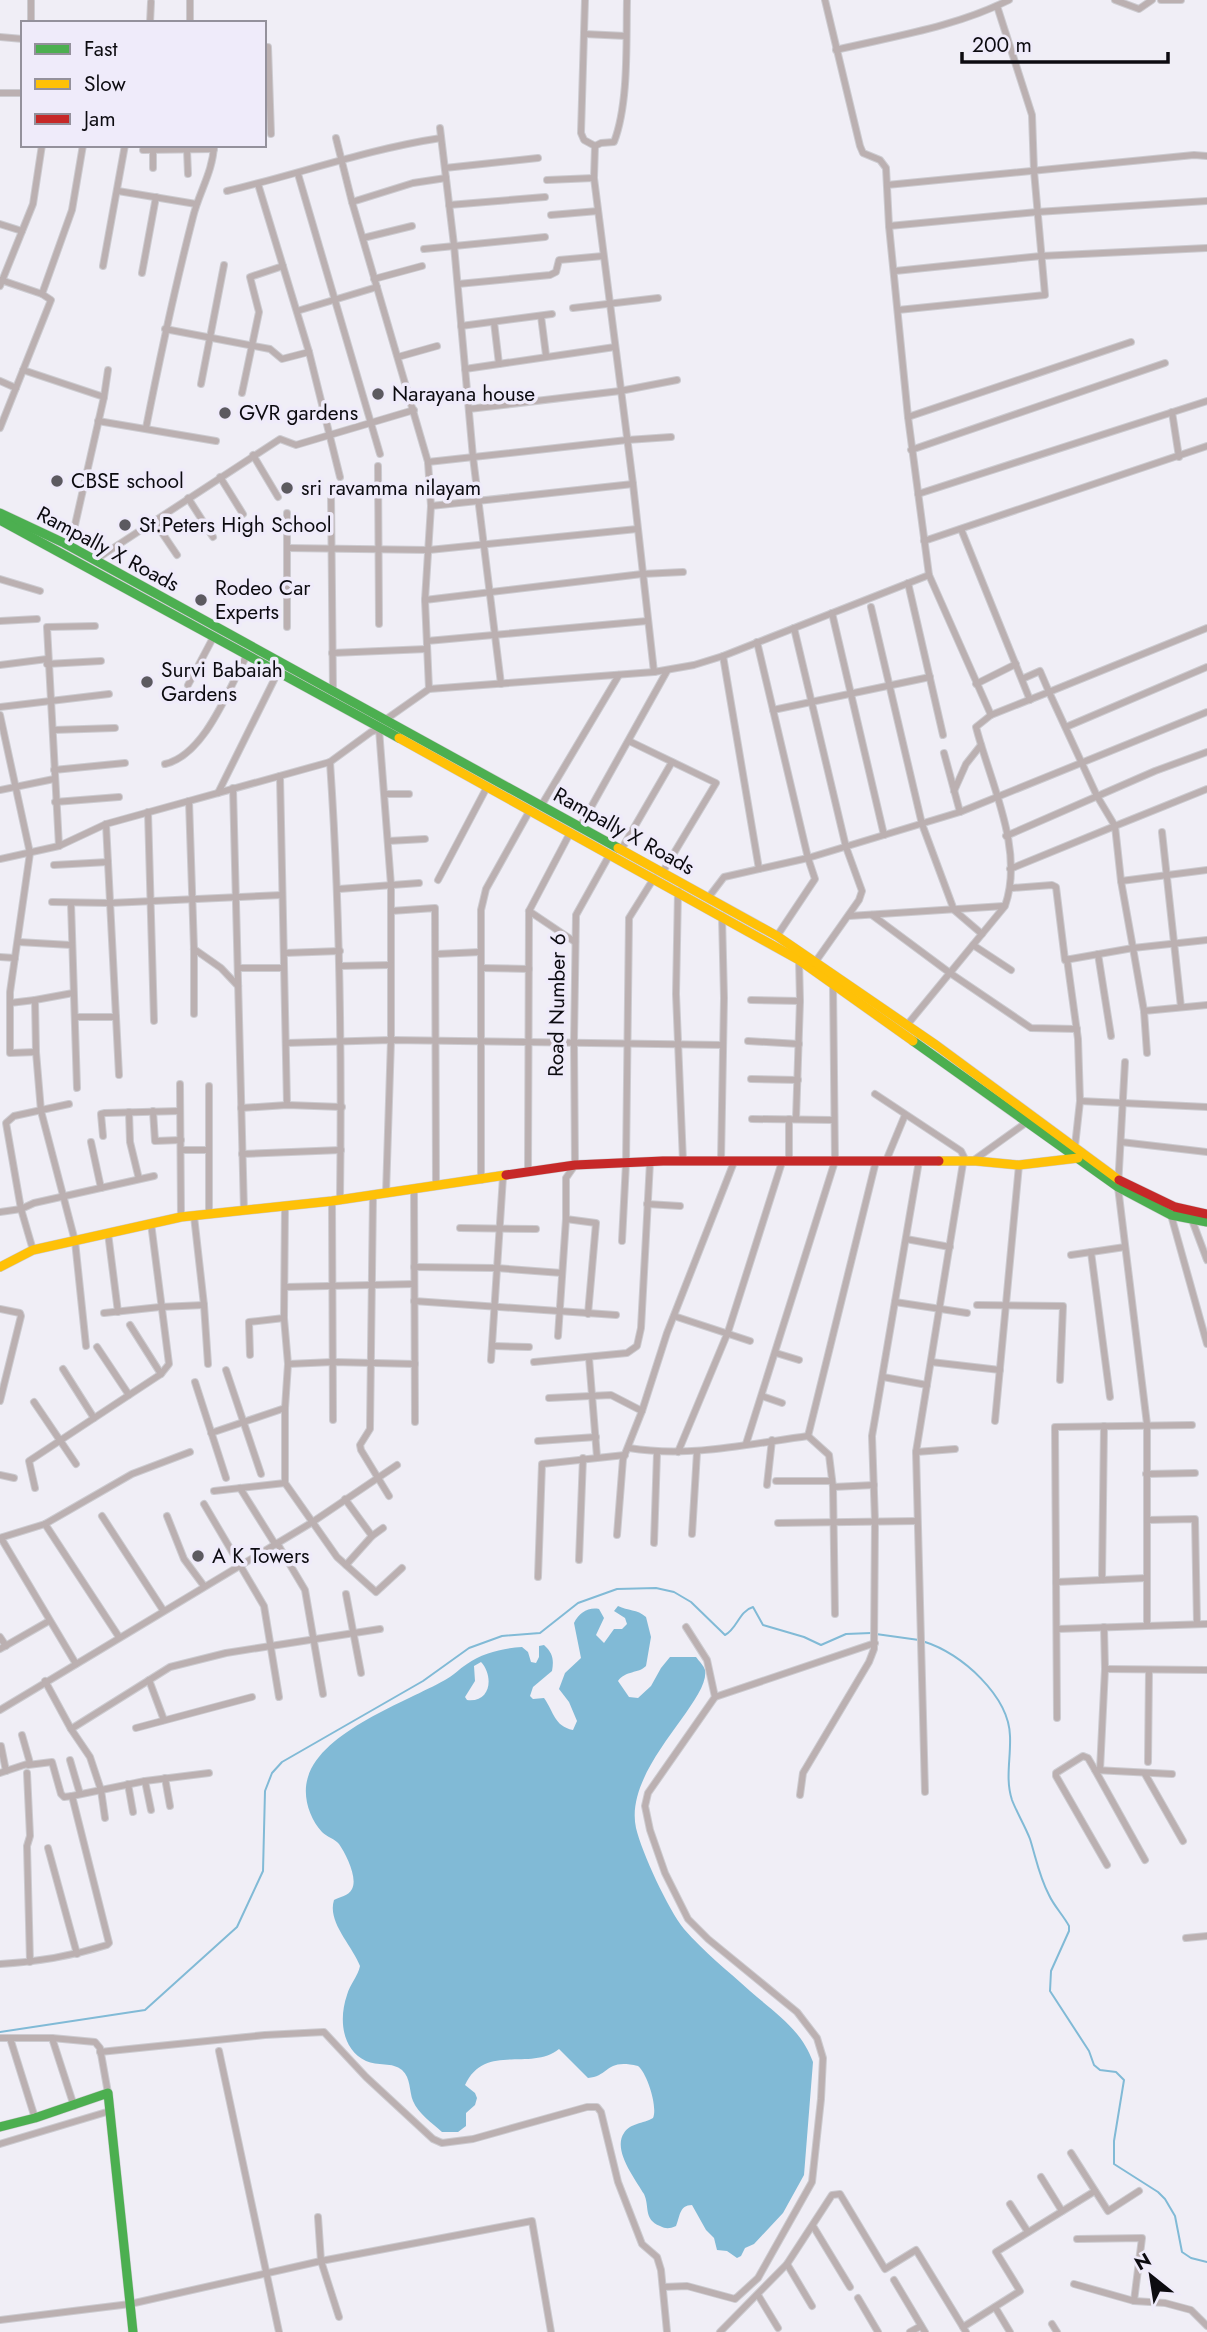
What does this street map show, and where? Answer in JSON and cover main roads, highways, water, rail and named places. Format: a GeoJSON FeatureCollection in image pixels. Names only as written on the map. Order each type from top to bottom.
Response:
{"type":"FeatureCollection","features":[{"type":"Feature","properties":{"kind":"main road","name":"Rampally X Roads"},"geometry":{"type":"LineString","coordinates":[[0,513],[71,547],[333,692],[381,726]]}},
{"type":"Feature","properties":{"kind":"main road","name":"Rampally X Roads"},"geometry":{"type":"LineString","coordinates":[[0,520],[278,672],[541,806],[621,850],[658,875],[708,898],[777,936],[907,1025],[1078,1152]]}},
{"type":"Feature","properties":{"kind":"main road"},"geometry":{"type":"LineString","coordinates":[[381,726],[570,833],[658,875],[678,891],[833,982],[1027,1122],[1078,1152],[1118,1183],[1171,1215],[1207,1222]]}},
{"type":"Feature","properties":{"kind":"main road"},"geometry":{"type":"LineString","coordinates":[[0,1267],[33,1250],[181,1217],[336,1201],[575,1166],[682,1161],[968,1161],[1019,1165],[1078,1152]]}},
{"type":"Feature","properties":{"kind":"main road"},"geometry":{"type":"LineString","coordinates":[[1118,1183],[1175,1208],[1207,1214]]}},
{"type":"Feature","properties":{"kind":"main road"},"geometry":{"type":"LineString","coordinates":[[0,2127],[74,2106],[108,2093],[133,2332]]}},
{"type":"Feature","properties":{"kind":"water"},"geometry":{"type":"Polygon","coordinates":[[[618,1606],[643,1614],[651,1637],[646,1666],[618,1681],[629,1697],[638,1698],[651,1686],[670,1657],[696,1657],[705,1670],[703,1683],[695,1699],[654,1760],[642,1782],[635,1805],[636,1828],[650,1866],[663,1895],[684,1929],[786,2022],[802,2040],[813,2062],[804,2175],[783,2213],[737,2258],[727,2251],[717,2250],[714,2238],[706,2230],[692,2205],[682,2209],[676,2226],[671,2228],[660,2226],[651,2220],[644,2194],[626,2165],[621,2148],[621,2140],[627,2130],[653,2118],[651,2090],[638,2066],[619,2064],[588,2078],[559,2049],[535,2058],[484,2064],[465,2085],[477,2098],[475,2105],[466,2113],[466,2126],[458,2132],[442,2132],[415,2105],[407,2077],[402,2070],[366,2061],[358,2056],[351,2049],[344,2032],[344,2004],[360,1966],[337,1925],[333,1908],[334,1900],[351,1891],[353,1879],[342,1848],[324,1834],[310,1813],[306,1784],[316,1761],[347,1732],[451,1677],[479,1657],[522,1647],[528,1652],[531,1662],[536,1663],[539,1657],[539,1646],[544,1645],[551,1654],[552,1671],[533,1687],[530,1696],[533,1699],[544,1698],[558,1722],[573,1730],[577,1721],[569,1702],[559,1689],[565,1673],[581,1658],[574,1623],[584,1612],[599,1609],[604,1618],[596,1635],[604,1643],[614,1629],[622,1629],[627,1624],[625,1618],[614,1611],[618,1606]],[[481,1662],[474,1666],[475,1681],[465,1697],[467,1700],[475,1700],[485,1693],[489,1681],[481,1662]]]}},
{"type":"Feature","properties":{"kind":"waterway"},"geometry":{"type":"LineString","coordinates":[[0,2032],[145,2010],[237,1927],[263,1871],[265,1791],[272,1773],[282,1762],[423,1681],[469,1648],[502,1636],[540,1633],[578,1603],[617,1589],[656,1588],[674,1592],[691,1602],[725,1635],[744,1612],[753,1607],[763,1625],[821,1645],[846,1634],[871,1633]]}},
{"type":"Feature","properties":{"kind":"waterway"},"geometry":{"type":"LineString","coordinates":[[876,1634],[919,1640]]}},
{"type":"Feature","properties":{"kind":"waterway"},"geometry":{"type":"LineString","coordinates":[[925,1642],[953,1656],[981,1678],[1008,1721],[1009,1784],[1012,1800],[1030,1839],[1046,1888],[1069,1926],[1051,1971],[1050,1991],[1089,2051],[1094,2065],[1100,2070],[1116,2072],[1124,2080],[1114,2141],[1114,2164],[1165,2199],[1175,2216],[1182,2252],[1191,2258],[1207,2262]]}},
{"type":"Feature","properties":{"kind":"place","name":"Narayana house"},"geometry":{"type":"Point","coordinates":[378,394]}},
{"type":"Feature","properties":{"kind":"place","name":"GVR gardens"},"geometry":{"type":"Point","coordinates":[225,413]}},
{"type":"Feature","properties":{"kind":"place","name":"CBSE school"},"geometry":{"type":"Point","coordinates":[57,481]}},
{"type":"Feature","properties":{"kind":"place","name":"sri ravamma nilayam"},"geometry":{"type":"Point","coordinates":[287,488]}},
{"type":"Feature","properties":{"kind":"place","name":"St.Peters High School"},"geometry":{"type":"Point","coordinates":[125,525]}},
{"type":"Feature","properties":{"kind":"place","name":"Rodeo Car Experts"},"geometry":{"type":"Point","coordinates":[201,600]}},
{"type":"Feature","properties":{"kind":"place","name":"Survi Babaiah Gardens"},"geometry":{"type":"Point","coordinates":[147,682]}},
{"type":"Feature","properties":{"kind":"place","name":"A K Towers"},"geometry":{"type":"Point","coordinates":[198,1556]}}]}
